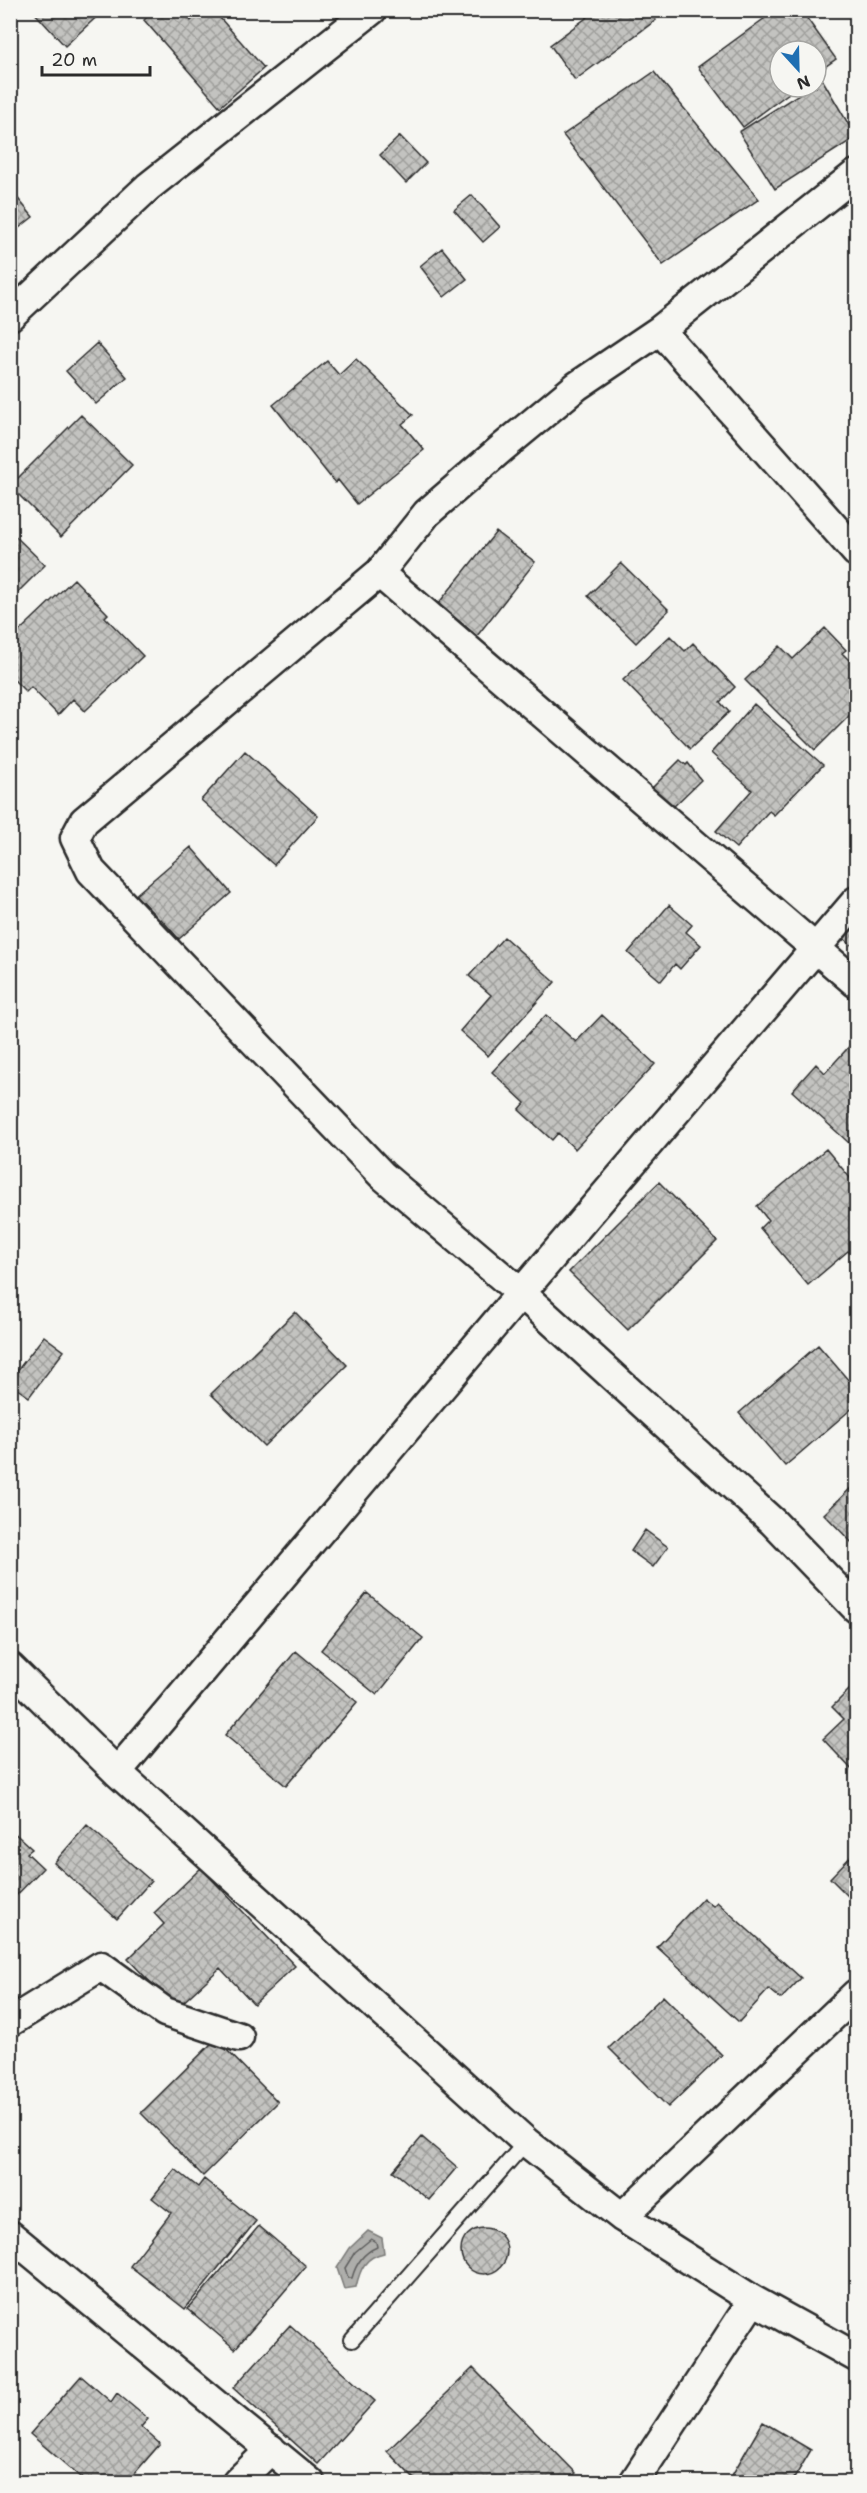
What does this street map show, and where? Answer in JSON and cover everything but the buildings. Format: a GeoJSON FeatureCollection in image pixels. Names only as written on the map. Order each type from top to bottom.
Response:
{"type":"FeatureCollection","features":[{"type":"Feature","properties":{"kind":"street"},"geometry":{"type":"LineString","coordinates":[[10,316],[147,187],[372,10]]}},
{"type":"Feature","properties":{"kind":"street"},"geometry":{"type":"LineString","coordinates":[[856,174],[660,330],[577,386],[435,506],[379,573],[84,822],[75,838],[91,871],[382,1175],[521,1293],[773,1522],[856,1608]]}},
{"type":"Feature","properties":{"kind":"street"},"geometry":{"type":"LineString","coordinates":[[660,330],[856,552]]}},
{"type":"Feature","properties":{"kind":"street"},"geometry":{"type":"LineString","coordinates":[[379,573],[856,982]]}},
{"type":"Feature","properties":{"kind":"street"},"geometry":{"type":"LineString","coordinates":[[117,1772],[856,900]]}},
{"type":"Feature","properties":{"kind":"street"},"geometry":{"type":"LineString","coordinates":[[10,1667],[117,1772],[526,2142],[622,2217],[753,2300],[856,2357]]}},
{"type":"Feature","properties":{"kind":"street"},"geometry":{"type":"LineString","coordinates":[[10,2022],[101,1966],[165,2013],[239,2037]]}},
{"type":"Feature","properties":{"kind":"street"},"geometry":{"type":"LineString","coordinates":[[622,2217],[856,1994]]}},
{"type":"Feature","properties":{"kind":"street"},"geometry":{"type":"LineString","coordinates":[[10,2235],[310,2482]]}},
{"type":"Feature","properties":{"kind":"street"},"geometry":{"type":"LineString","coordinates":[[634,2482],[753,2300]]}},
{"type":"Feature","properties":{"kind":"street"},"geometry":{"type":"LineString","coordinates":[[237,2482],[271,2450]]}},
{"type":"Feature","properties":{"kind":"lane"},"geometry":{"type":"LineString","coordinates":[[352,2340],[526,2142]]}},
{"type":"Feature","properties":{"kind":"water"},"geometry":{"type":"Polygon","coordinates":[[[368,2231],[382,2238],[384,2253],[372,2257],[364,2265],[356,2287],[344,2289],[337,2268],[350,2248],[368,2231]]]}}]}
